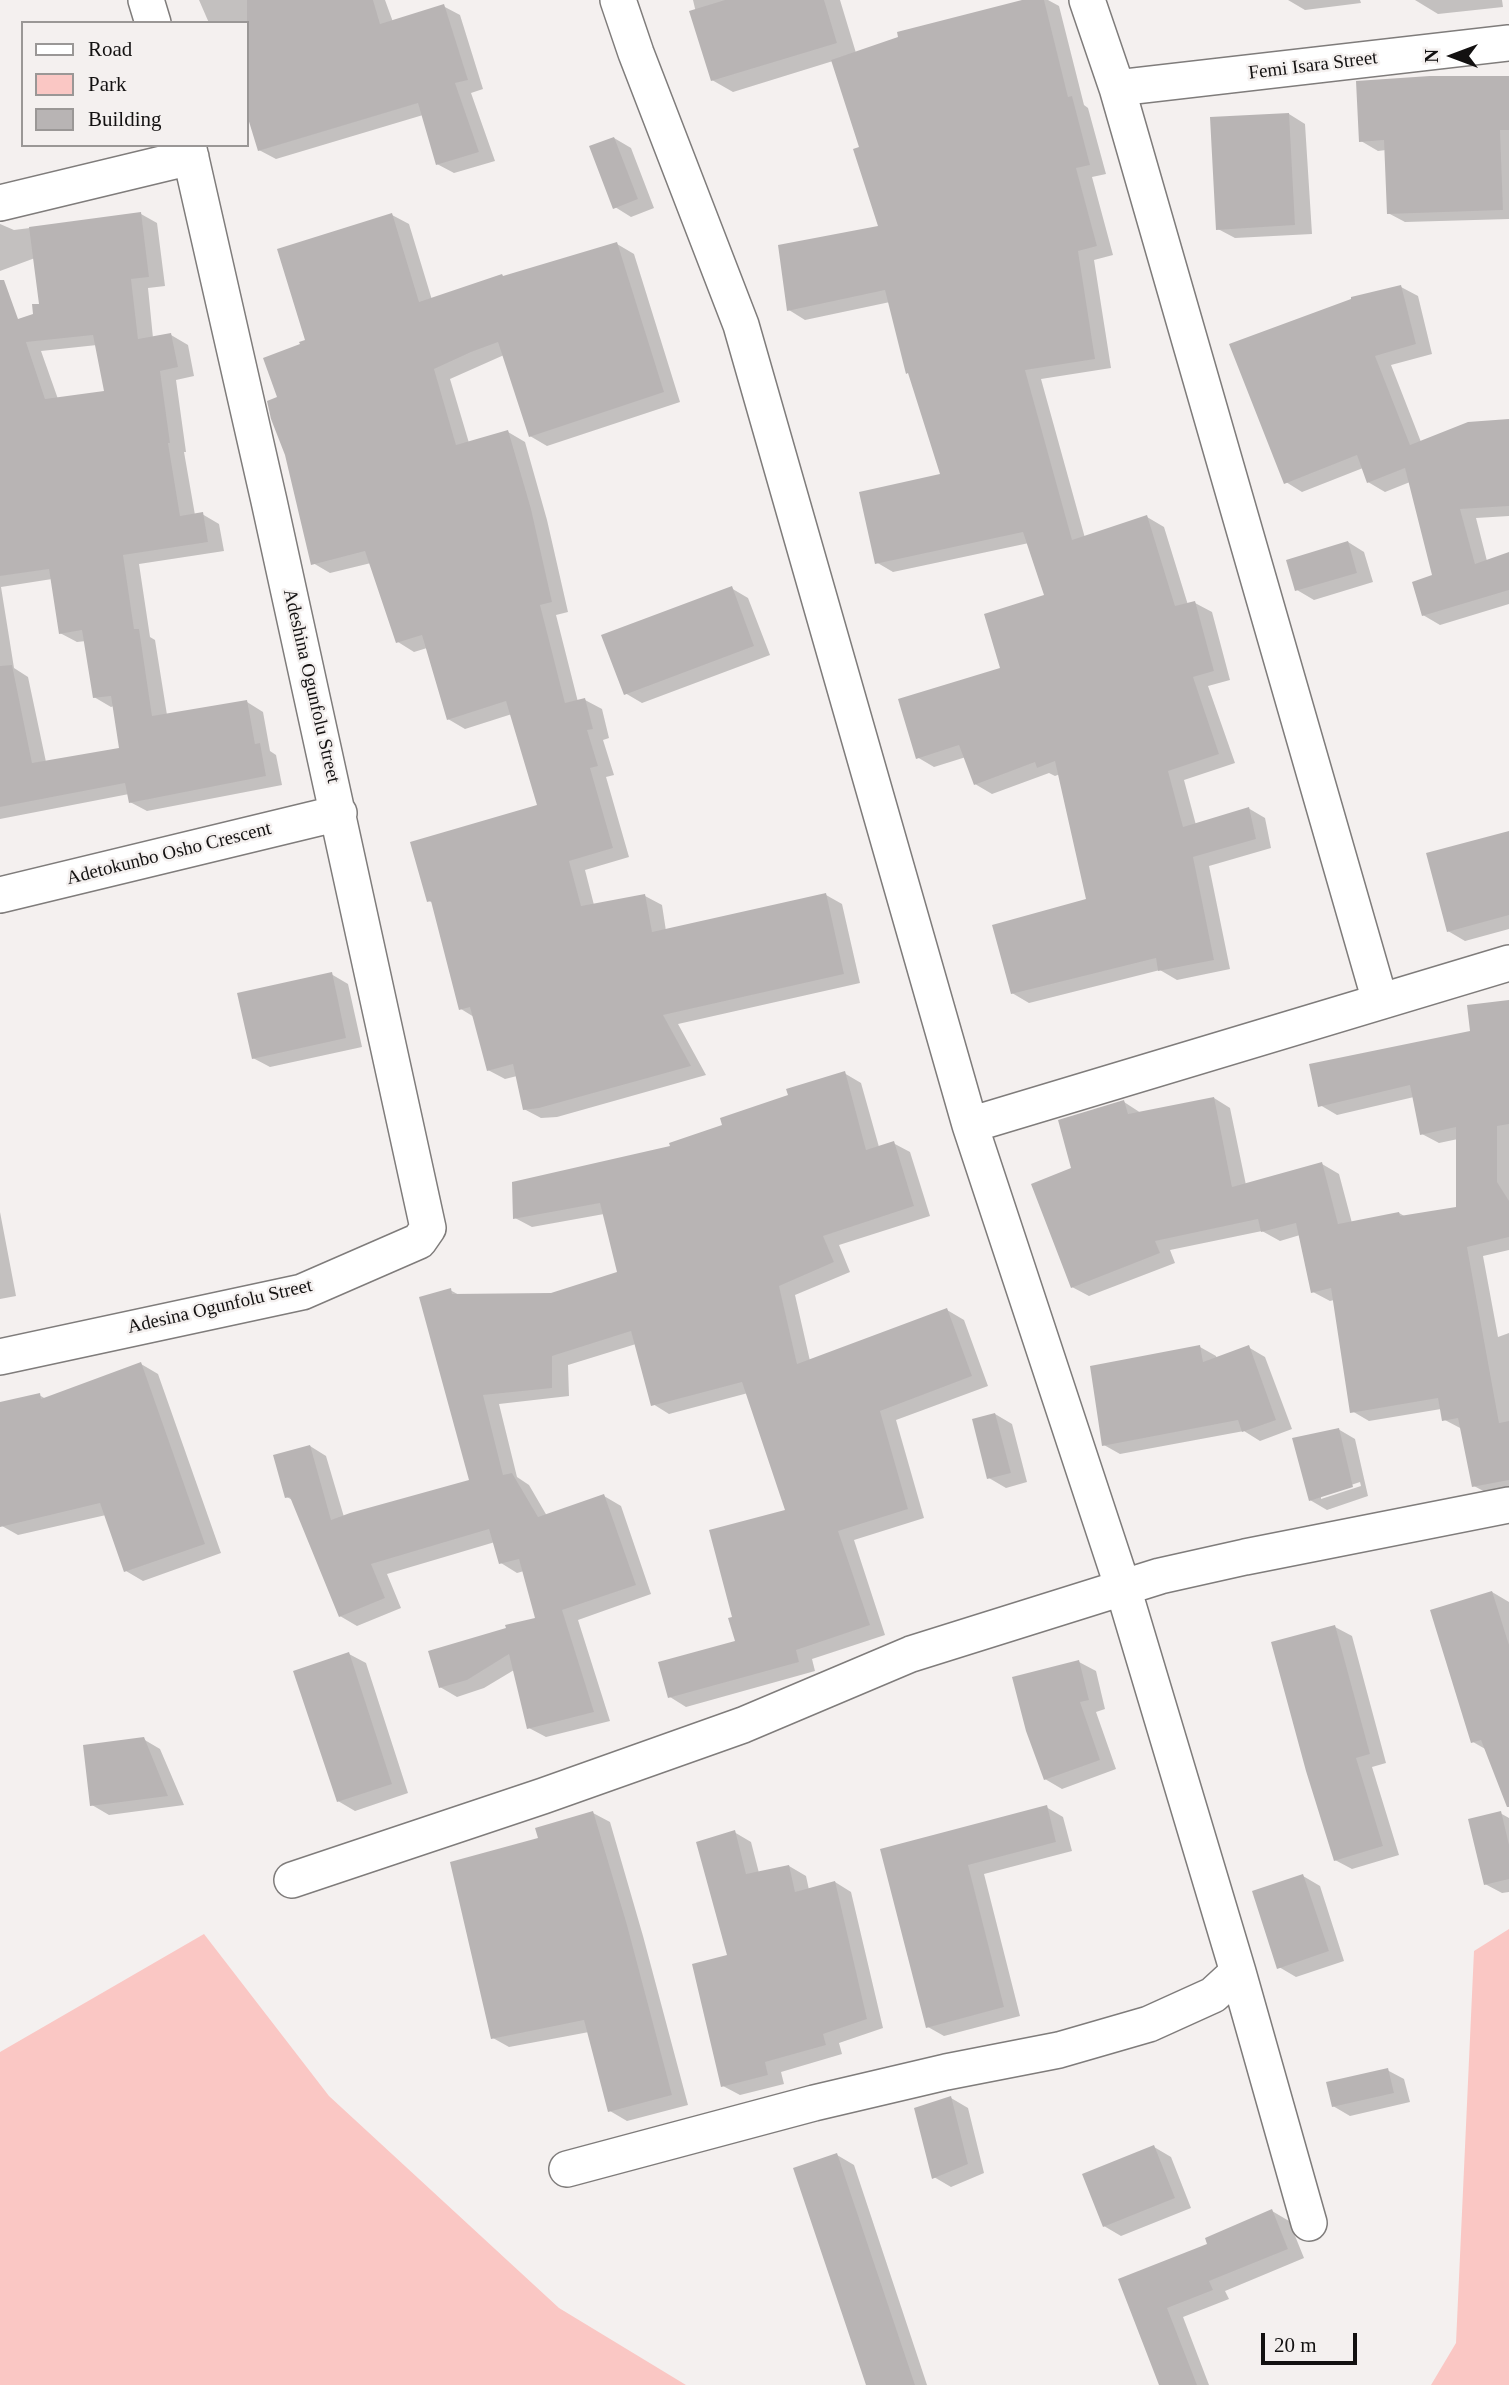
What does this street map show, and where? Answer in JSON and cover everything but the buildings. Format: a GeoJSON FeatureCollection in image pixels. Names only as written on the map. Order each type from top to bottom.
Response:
{"type":"FeatureCollection","features":[{"type":"Feature","properties":{"kind":"street"},"geometry":{"type":"LineString","coordinates":[[146,0],[152,21]]}},
{"type":"Feature","properties":{"kind":"street"},"geometry":{"type":"LineString","coordinates":[[618,0],[741,325],[970,1125],[1123,1588],[1238,1972],[1309,2223]]}},
{"type":"Feature","properties":{"kind":"street"},"geometry":{"type":"LineString","coordinates":[[1087,0],[1117,88],[1380,1001]]}},
{"type":"Feature","properties":{"kind":"street","name":"Femi Isara Street"},"geometry":{"type":"LineString","coordinates":[[1117,88],[1509,43]]}},
{"type":"Feature","properties":{"kind":"street"},"geometry":{"type":"LineString","coordinates":[[0,203],[189,151]]}},
{"type":"Feature","properties":{"kind":"street","name":"Adeshina Ogunfolu Street"},"geometry":{"type":"LineString","coordinates":[[189,151],[339,813],[428,1228]]}},
{"type":"Feature","properties":{"kind":"street","name":"Adetokunbo Osho Crescent"},"geometry":{"type":"LineString","coordinates":[[0,895],[339,813]]}},
{"type":"Feature","properties":{"kind":"street"},"geometry":{"type":"LineString","coordinates":[[970,1125],[1509,963]]}},
{"type":"Feature","properties":{"kind":"street","name":"Adesina Ogunfolu Street"},"geometry":{"type":"LineString","coordinates":[[0,1357],[302,1292],[419,1241],[428,1228]]}},
{"type":"Feature","properties":{"kind":"street"},"geometry":{"type":"LineString","coordinates":[[292,1880],[543,1796],[743,1725],[911,1654],[1160,1576],[1509,1505]]}},
{"type":"Feature","properties":{"kind":"street"},"geometry":{"type":"LineString","coordinates":[[567,2169],[814,2103],[1059,2050],[1137,2028],[1213,1995],[1238,1972]]}},
{"type":"Feature","properties":{"kind":"green space"},"geometry":{"type":"Polygon","coordinates":[[[1509,1929],[1509,2385],[1431,2385],[1456,2343],[1474,1951],[1509,1929]]]}},
{"type":"Feature","properties":{"kind":"green space"},"geometry":{"type":"Polygon","coordinates":[[[204,1934],[329,2096],[559,2308],[686,2385],[0,2385],[0,2052],[204,1934]]]}}]}
